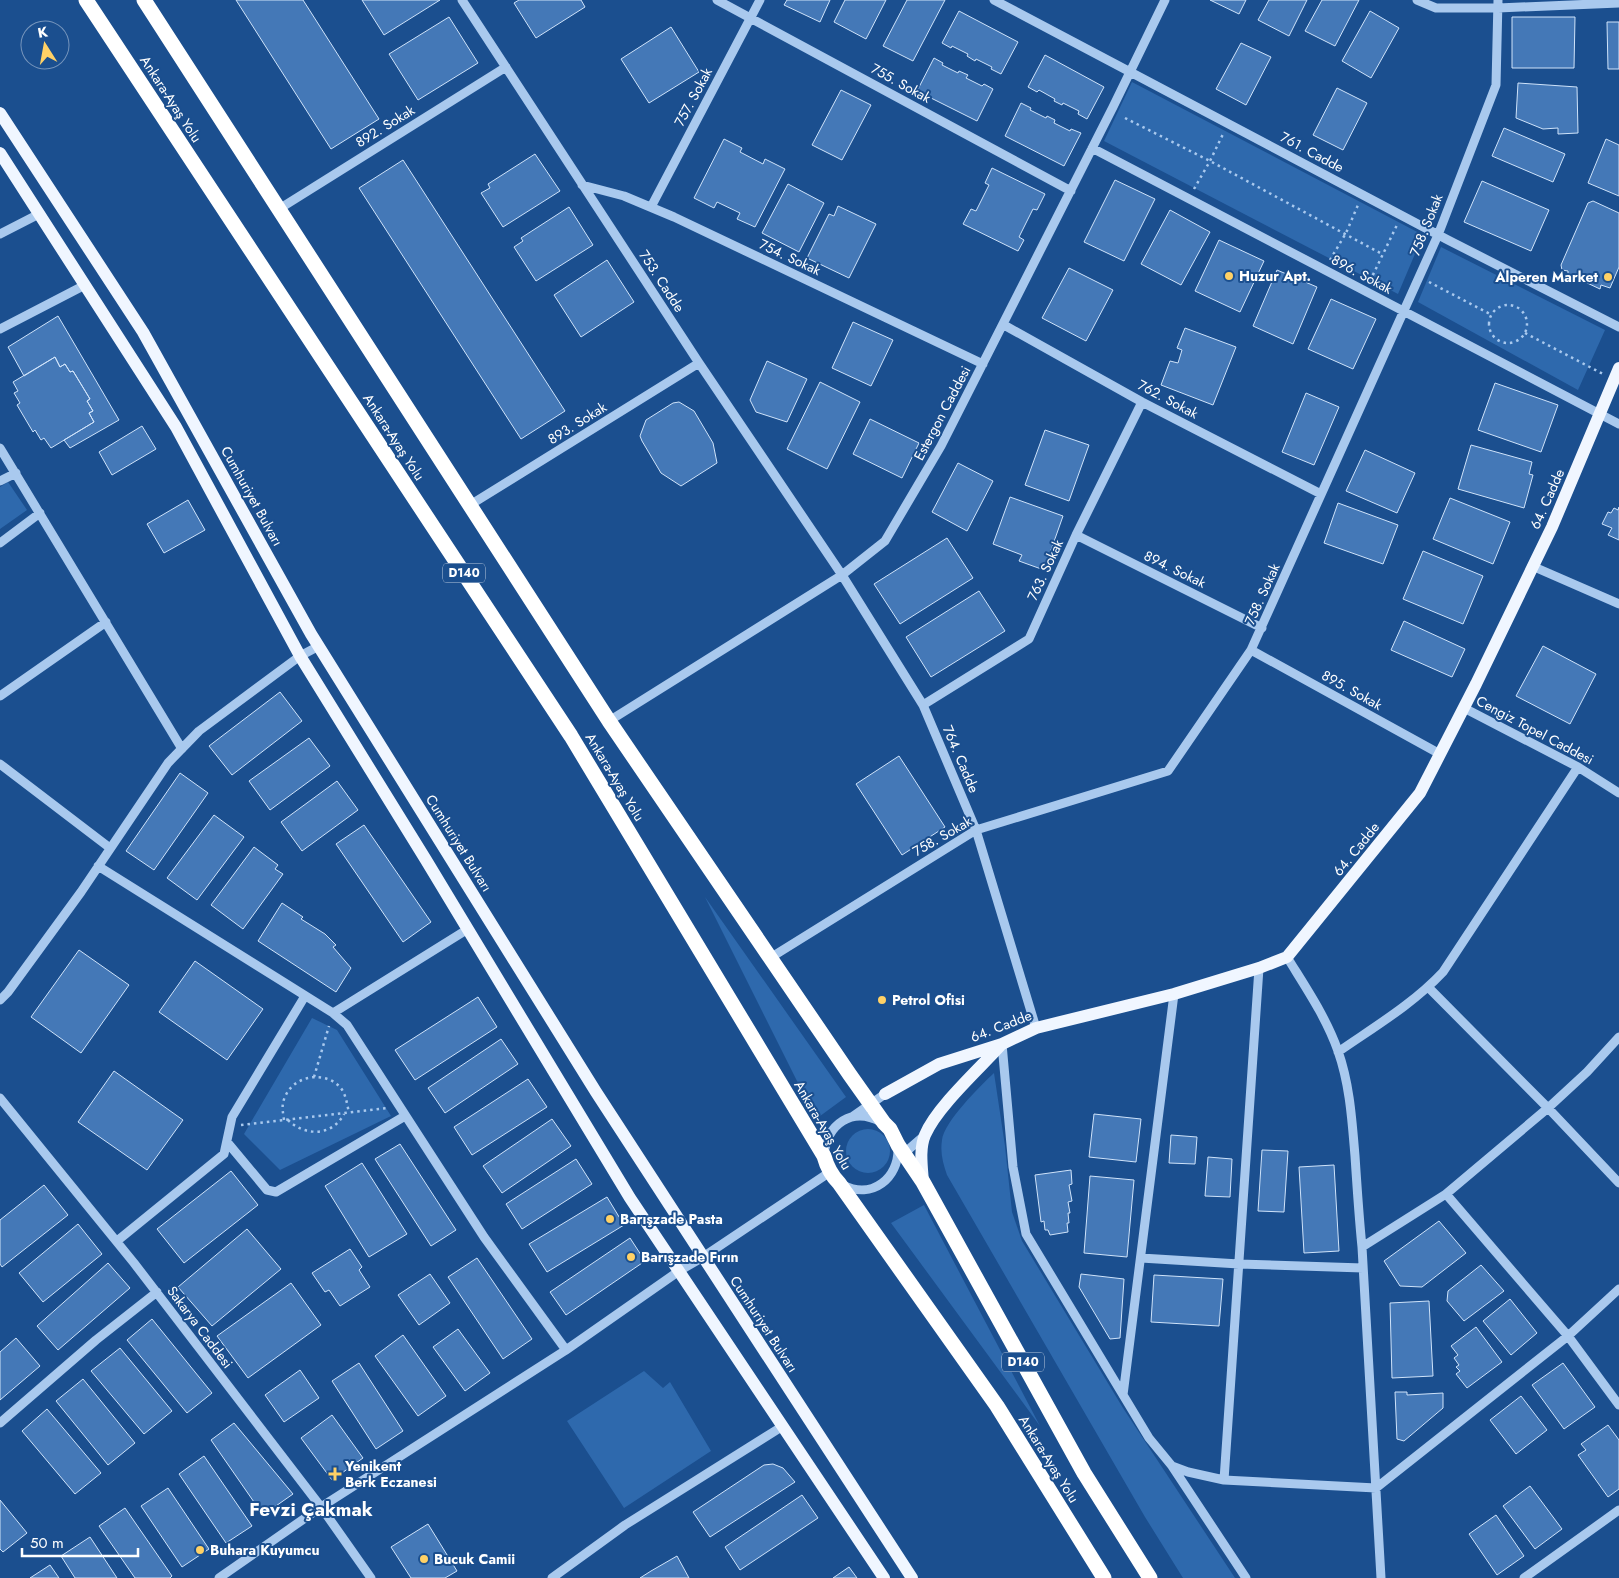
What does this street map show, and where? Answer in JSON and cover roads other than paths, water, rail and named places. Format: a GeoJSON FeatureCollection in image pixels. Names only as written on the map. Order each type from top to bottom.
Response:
{"type":"FeatureCollection","features":[{"type":"Feature","properties":{"kind":"highway","name":"Ankara-Ayaş Yolu"},"geometry":{"type":"LineString","coordinates":[[86,0],[571,736],[824,1156],[834,1177],[997,1406],[1104,1578]]}},
{"type":"Feature","properties":{"kind":"highway","name":"Ankara-Ayaş Yolu"},"geometry":{"type":"LineString","coordinates":[[144,0],[609,721],[770,958],[890,1129],[900,1152],[923,1182],[1084,1473],[1150,1578]]}},
{"type":"Feature","properties":{"kind":"main road","name":"Cumhuriyet Bulvarı"},"geometry":{"type":"LineString","coordinates":[[0,113],[143,332],[319,646],[596,1092],[912,1578]]}},
{"type":"Feature","properties":{"kind":"main road"},"geometry":{"type":"LineString","coordinates":[[0,153],[176,427],[300,656],[468,929],[630,1198],[884,1578]]}},
{"type":"Feature","properties":{"kind":"main road","name":"64. Cadde"},"geometry":{"type":"LineString","coordinates":[[885,1094],[939,1064],[1002,1044],[1036,1028],[1174,994],[1259,968],[1287,957],[1420,794],[1552,526],[1616,374]]}},
{"type":"Feature","properties":{"kind":"main road"},"geometry":{"type":"LineString","coordinates":[[923,1182],[921,1156],[924,1136],[943,1106],[1002,1044]]}},
{"type":"Feature","properties":{"kind":"street","name":"755. Sokak"},"geometry":{"type":"LineString","coordinates":[[717,0],[1071,191]]}},
{"type":"Feature","properties":{"kind":"street","name":"757. Sokak"},"geometry":{"type":"LineString","coordinates":[[651,208],[760,0]]}},
{"type":"Feature","properties":{"kind":"street","name":"761. Cadde"},"geometry":{"type":"LineString","coordinates":[[994,0],[1438,235],[1619,327]]}},
{"type":"Feature","properties":{"kind":"street","name":"Estergon Caddesi"},"geometry":{"type":"LineString","coordinates":[[609,721],[842,575],[884,541],[941,446],[1004,325],[1165,0]]}},
{"type":"Feature","properties":{"kind":"street"},"geometry":{"type":"LineString","coordinates":[[1417,0],[1436,8],[1498,4],[1619,3]]}},
{"type":"Feature","properties":{"kind":"street","name":"753. Cadde"},"geometry":{"type":"LineString","coordinates":[[467,2],[506,67],[698,363],[842,575]]}},
{"type":"Feature","properties":{"kind":"street","name":"758. Sokak"},"geometry":{"type":"LineString","coordinates":[[770,958],[976,830],[1168,771],[1251,650],[1438,235],[1496,85],[1498,4]]}},
{"type":"Feature","properties":{"kind":"street","name":"892. Sokak"},"geometry":{"type":"LineString","coordinates":[[279,210],[506,67]]}},
{"type":"Feature","properties":{"kind":"street","name":"896. Sokak"},"geometry":{"type":"LineString","coordinates":[[1092,148],[1619,424]]}},
{"type":"Feature","properties":{"kind":"street","name":"754. Sokak"},"geometry":{"type":"LineString","coordinates":[[582,185],[624,196],[651,208],[983,364]]}},
{"type":"Feature","properties":{"kind":"street"},"geometry":{"type":"LineString","coordinates":[[0,234],[39,214]]}},
{"type":"Feature","properties":{"kind":"street"},"geometry":{"type":"LineString","coordinates":[[0,329],[85,285]]}},
{"type":"Feature","properties":{"kind":"street","name":"762. Sokak"},"geometry":{"type":"LineString","coordinates":[[1004,325],[1142,402],[1321,494]]}},
{"type":"Feature","properties":{"kind":"street","name":"893. Sokak"},"geometry":{"type":"LineString","coordinates":[[470,505],[698,363]]}},
{"type":"Feature","properties":{"kind":"street","name":"763. Sokak"},"geometry":{"type":"LineString","coordinates":[[923,705],[1029,639],[1076,535],[1142,402]]}},
{"type":"Feature","properties":{"kind":"street"},"geometry":{"type":"LineString","coordinates":[[0,448],[182,749]]}},
{"type":"Feature","properties":{"kind":"street"},"geometry":{"type":"LineString","coordinates":[[0,481],[16,473]]}},
{"type":"Feature","properties":{"kind":"street"},"geometry":{"type":"LineString","coordinates":[[0,543],[40,513]]}},
{"type":"Feature","properties":{"kind":"street","name":"894. Sokak"},"geometry":{"type":"LineString","coordinates":[[1076,535],[1262,628]]}},
{"type":"Feature","properties":{"kind":"street"},"geometry":{"type":"LineString","coordinates":[[1532,566],[1619,604]]}},
{"type":"Feature","properties":{"kind":"street","name":"764. Cadde"},"geometry":{"type":"LineString","coordinates":[[842,575],[923,705],[976,830],[1036,1028]]}},
{"type":"Feature","properties":{"kind":"street"},"geometry":{"type":"LineString","coordinates":[[0,696],[106,622]]}},
{"type":"Feature","properties":{"kind":"street"},"geometry":{"type":"LineString","coordinates":[[0,1000],[8,992],[98,866],[168,763],[199,732],[300,656],[319,646]]}},
{"type":"Feature","properties":{"kind":"street","name":"895. Sokak"},"geometry":{"type":"LineString","coordinates":[[1251,650],[1440,754]]}},
{"type":"Feature","properties":{"kind":"street","name":"Cengiz Topel Caddesi"},"geometry":{"type":"LineString","coordinates":[[1464,708],[1578,767],[1619,793]]}},
{"type":"Feature","properties":{"kind":"street"},"geometry":{"type":"LineString","coordinates":[[0,764],[110,848]]}},
{"type":"Feature","properties":{"kind":"street"},"geometry":{"type":"LineString","coordinates":[[1338,1052],[1408,1004],[1443,972],[1578,767]]}},
{"type":"Feature","properties":{"kind":"street"},"geometry":{"type":"LineString","coordinates":[[98,866],[333,1013],[347,1025],[484,1237],[566,1350]]}},
{"type":"Feature","properties":{"kind":"street"},"geometry":{"type":"LineString","coordinates":[[333,1013],[468,929]]}},
{"type":"Feature","properties":{"kind":"street"},"geometry":{"type":"LineString","coordinates":[[1287,957],[1317,1005],[1338,1052],[1350,1099],[1362,1248],[1381,1578]]}},
{"type":"Feature","properties":{"kind":"street"},"geometry":{"type":"LineString","coordinates":[[1224,1480],[1259,968]]}},
{"type":"Feature","properties":{"kind":"street"},"geometry":{"type":"LineString","coordinates":[[1428,987],[1619,1183]]}},
{"type":"Feature","properties":{"kind":"street"},"geometry":{"type":"LineString","coordinates":[[1123,1395],[1174,994]]}},
{"type":"Feature","properties":{"kind":"street"},"geometry":{"type":"LineString","coordinates":[[117,1241],[224,1154],[232,1117],[305,996]]}},
{"type":"Feature","properties":{"kind":"street"},"geometry":{"type":"LineString","coordinates":[[1362,1248],[1446,1194],[1548,1108],[1587,1072],[1619,1037]]}},
{"type":"Feature","properties":{"kind":"street"},"geometry":{"type":"LineString","coordinates":[[1002,1044],[1013,1167],[1026,1234],[1150,1438],[1172,1466],[1246,1578]]}},
{"type":"Feature","properties":{"kind":"street"},"geometry":{"type":"LineString","coordinates":[[824,1156],[825,1144],[830,1133],[838,1124],[852,1117],[885,1094]]}},
{"type":"Feature","properties":{"kind":"street","name":"Sakarya Caddesi"},"geometry":{"type":"LineString","coordinates":[[0,1098],[157,1292],[321,1507],[372,1578]]}},
{"type":"Feature","properties":{"kind":"street"},"geometry":{"type":"LineString","coordinates":[[227,1142],[267,1190],[276,1192],[405,1116]]}},
{"type":"Feature","properties":{"kind":"street"},"geometry":{"type":"LineString","coordinates":[[852,1117],[873,1117],[884,1123]]}},
{"type":"Feature","properties":{"kind":"street"},"geometry":{"type":"LineString","coordinates":[[219,1578],[321,1507],[566,1350],[679,1271],[834,1177],[850,1189],[863,1190],[876,1187],[887,1180],[895,1170],[900,1152],[924,1136]]}},
{"type":"Feature","properties":{"kind":"street"},"geometry":{"type":"LineString","coordinates":[[1446,1194],[1568,1336],[1619,1405]]}},
{"type":"Feature","properties":{"kind":"street"},"geometry":{"type":"LineString","coordinates":[[1141,1258],[1239,1264],[1363,1268]]}},
{"type":"Feature","properties":{"kind":"street"},"geometry":{"type":"LineString","coordinates":[[1172,1466],[1188,1472],[1224,1480],[1376,1488],[1568,1336],[1619,1289]]}},
{"type":"Feature","properties":{"kind":"street"},"geometry":{"type":"LineString","coordinates":[[0,1424],[96,1340],[157,1292]]}},
{"type":"Feature","properties":{"kind":"street"},"geometry":{"type":"LineString","coordinates":[[553,1578],[625,1525],[783,1426]]}},
{"type":"Feature","properties":{"kind":"street"},"geometry":{"type":"LineString","coordinates":[[1524,1578],[1619,1510]]}},
{"type":"Feature","properties":{"kind":"place","name":"Huzur Apt."},"geometry":{"type":"Point","coordinates":[1229,276]}},
{"type":"Feature","properties":{"kind":"place","name":"Alperen Market"},"geometry":{"type":"Point","coordinates":[1608,277]}},
{"type":"Feature","properties":{"kind":"place","name":"Petrol Ofisi"},"geometry":{"type":"Point","coordinates":[882,1000]}},
{"type":"Feature","properties":{"kind":"place","name":"Barışzade Pasta"},"geometry":{"type":"Point","coordinates":[610,1219]}},
{"type":"Feature","properties":{"kind":"place","name":"Barışzade Fırın"},"geometry":{"type":"Point","coordinates":[631,1257]}},
{"type":"Feature","properties":{"kind":"place","name":"Yenikent Berk Eczanesi"},"geometry":{"type":"Point","coordinates":[335,1474]}},
{"type":"Feature","properties":{"kind":"place","name":"Buhara Kuyumcu"},"geometry":{"type":"Point","coordinates":[200,1550]}},
{"type":"Feature","properties":{"kind":"place","name":"Bucuk Camii"},"geometry":{"type":"Point","coordinates":[424,1559]}},
{"type":"Feature","properties":{"kind":"district","name":"Fevzi Çakmak"},"geometry":{"type":"Point","coordinates":[311,1509]}}]}
